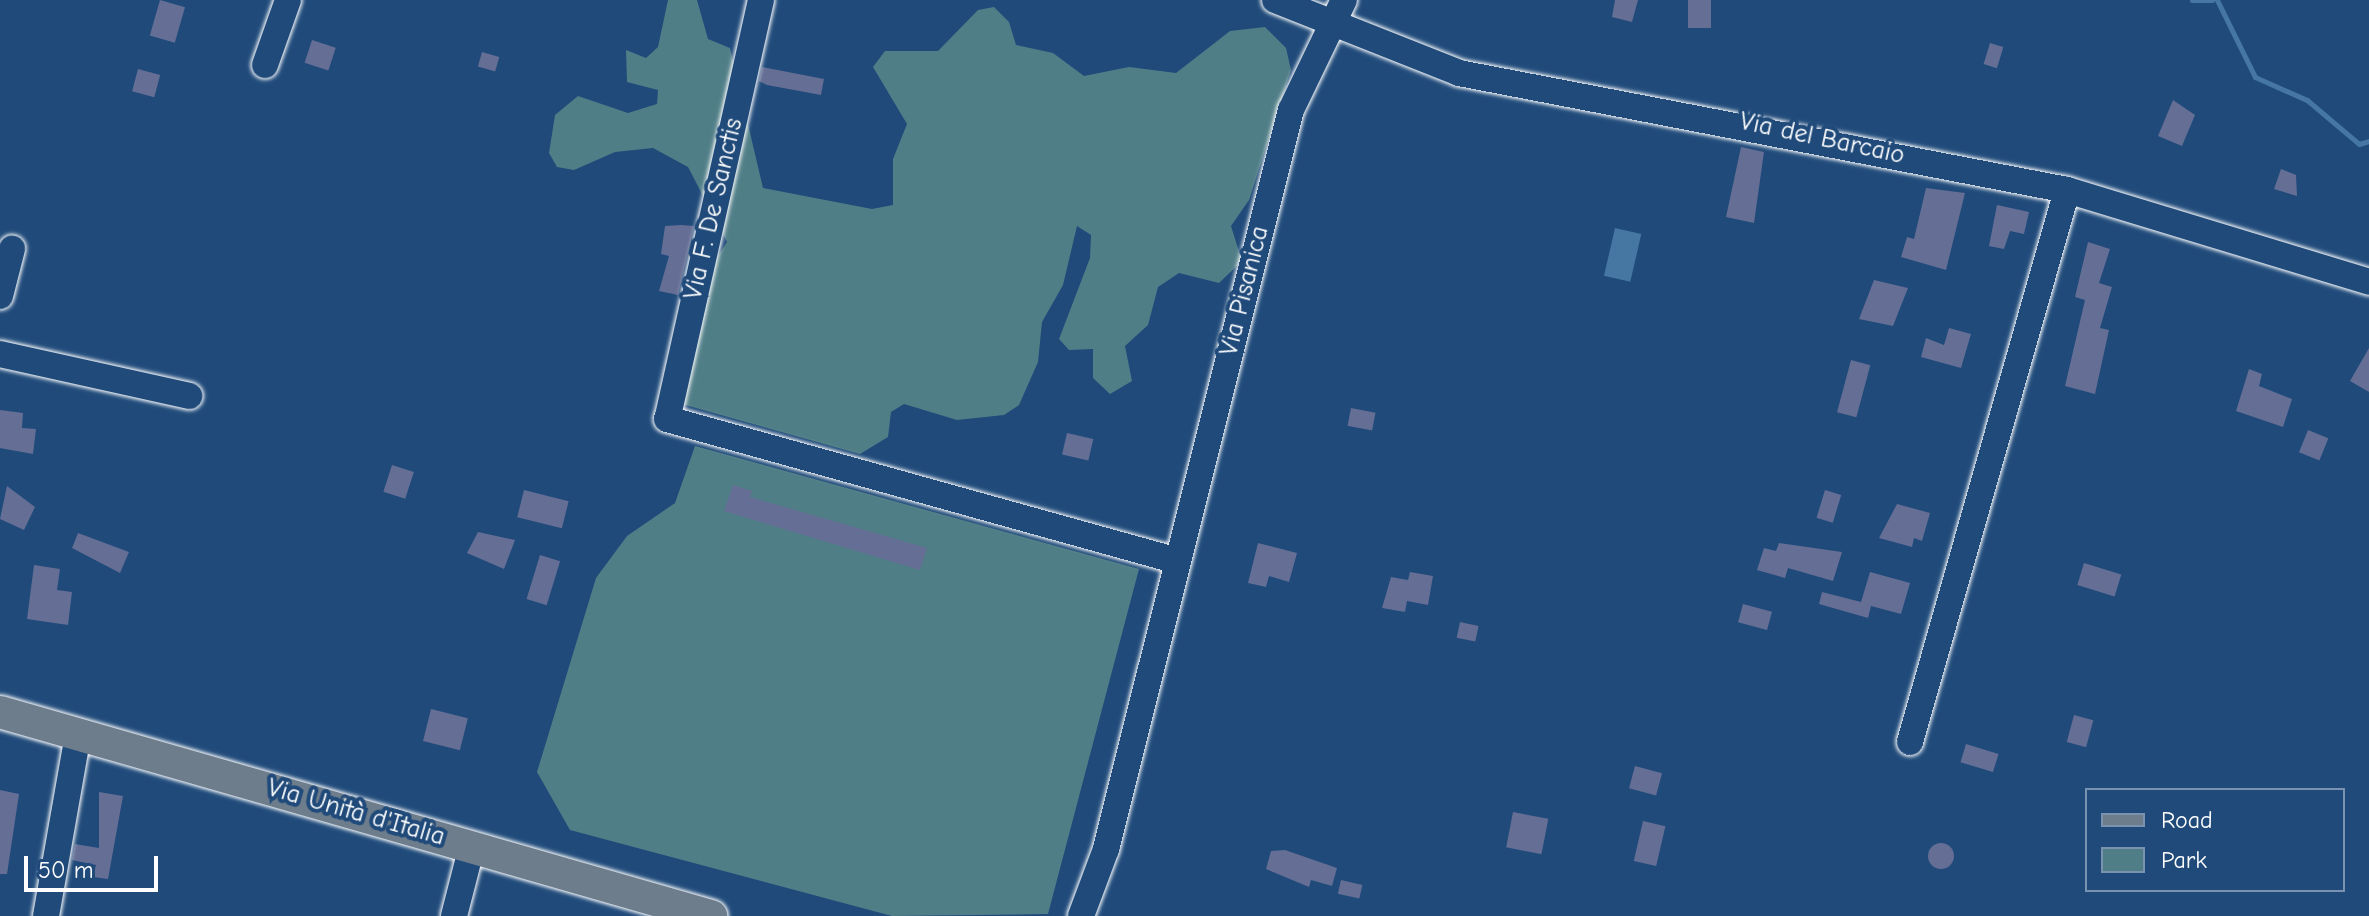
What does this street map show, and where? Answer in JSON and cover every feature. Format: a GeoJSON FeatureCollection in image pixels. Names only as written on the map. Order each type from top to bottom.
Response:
{"type":"FeatureCollection","features":[{"type":"Feature","properties":{"kind":"main road","name":"Via Unità d'Italia"},"geometry":{"type":"LineString","coordinates":[[0,712],[711,916]]}},
{"type":"Feature","properties":{"kind":"street"},"geometry":{"type":"LineString","coordinates":[[265,65],[288,0]]}},
{"type":"Feature","properties":{"kind":"street","name":"Via F. De Sanctis"},"geometry":{"type":"LineString","coordinates":[[761,0],[667,419],[1178,561]]}},
{"type":"Feature","properties":{"kind":"street","name":"Via del Barcaio"},"geometry":{"type":"LineString","coordinates":[[1275,0],[1330,27],[1489,80],[1695,113],[2067,190],[2369,282]]}},
{"type":"Feature","properties":{"kind":"street","name":"Via Pisanica"},"geometry":{"type":"LineString","coordinates":[[1081,916],[1092,903],[1291,110],[1344,0]]}},
{"type":"Feature","properties":{"kind":"street"},"geometry":{"type":"LineString","coordinates":[[1910,742],[2067,190]]}},
{"type":"Feature","properties":{"kind":"street"},"geometry":{"type":"LineString","coordinates":[[0,296],[12,249]]}},
{"type":"Feature","properties":{"kind":"street"},"geometry":{"type":"LineString","coordinates":[[0,354],[189,396]]}},
{"type":"Feature","properties":{"kind":"street"},"geometry":{"type":"LineString","coordinates":[[46,916],[78,735]]}},
{"type":"Feature","properties":{"kind":"street"},"geometry":{"type":"LineString","coordinates":[[454,916],[472,846]]}},
{"type":"Feature","properties":{"kind":"green space"},"geometry":{"type":"Polygon","coordinates":[[[668,0],[697,0],[708,39],[730,48],[763,188],[872,209],[893,205],[893,159],[907,124],[873,67],[885,51],[938,51],[978,10],[994,7],[1009,22],[1016,45],[1053,53],[1084,76],[1129,67],[1176,73],[1230,31],[1265,27],[1286,48],[1291,70],[1249,200],[1231,226],[1242,261],[1219,283],[1179,273],[1158,287],[1148,325],[1125,346],[1132,381],[1110,394],[1093,378],[1093,349],[1069,350],[1059,339],[1090,258],[1091,235],[1077,226],[1063,285],[1042,322],[1038,362],[1019,405],[1004,415],[957,420],[904,404],[891,412],[888,437],[860,454],[682,404],[710,268],[727,242],[688,167],[653,148],[615,152],[574,170],[557,167],[549,153],[555,115],[578,96],[628,113],[657,104],[658,90],[627,82],[626,50],[646,58],[658,47],[668,0]]]}},
{"type":"Feature","properties":{"kind":"green space"},"geometry":{"type":"Polygon","coordinates":[[[695,446],[1139,569],[1048,914],[892,916],[570,830],[537,772],[596,578],[627,536],[675,503],[695,446]]]}},
{"type":"Feature","properties":{"kind":"water"},"geometry":{"type":"Polygon","coordinates":[[[1615,228],[1641,234],[1630,282],[1604,276],[1615,228]]]}},
{"type":"Feature","properties":{"kind":"building"},"geometry":{"type":"Polygon","coordinates":[[[160,0],[185,7],[175,43],[150,36],[160,0]]]}},
{"type":"Feature","properties":{"kind":"building"},"geometry":{"type":"Polygon","coordinates":[[[1615,0],[1638,0],[1632,22],[1612,17],[1615,0]]]}},
{"type":"Feature","properties":{"kind":"building"},"geometry":{"type":"Polygon","coordinates":[[[1688,0],[1711,0],[1711,28],[1688,28],[1688,0]]]}},
{"type":"Feature","properties":{"kind":"building"},"geometry":{"type":"Polygon","coordinates":[[[312,40],[336,48],[328,71],[305,63],[312,40]]]}},
{"type":"Feature","properties":{"kind":"building"},"geometry":{"type":"Polygon","coordinates":[[[1990,43],[2003,47],[1997,68],[1984,64],[1990,43]]]}},
{"type":"Feature","properties":{"kind":"building"},"geometry":{"type":"Polygon","coordinates":[[[482,52],[499,57],[495,71],[478,66],[482,52]]]}},
{"type":"Feature","properties":{"kind":"building"},"geometry":{"type":"Polygon","coordinates":[[[762,67],[824,79],[821,95],[767,85],[759,81],[762,67]]]}},
{"type":"Feature","properties":{"kind":"building"},"geometry":{"type":"Polygon","coordinates":[[[138,69],[160,75],[154,97],[132,91],[138,69]]]}},
{"type":"Feature","properties":{"kind":"building"},"geometry":{"type":"Polygon","coordinates":[[[2173,100],[2195,115],[2182,146],[2158,136],[2173,100]]]}},
{"type":"Feature","properties":{"kind":"building"},"geometry":{"type":"Polygon","coordinates":[[[1741,147],[1764,152],[1754,223],[1726,217],[1741,147]]]}},
{"type":"Feature","properties":{"kind":"building"},"geometry":{"type":"Polygon","coordinates":[[[2281,169],[2296,175],[2297,196],[2274,189],[2281,169]]]}},
{"type":"Feature","properties":{"kind":"building"},"geometry":{"type":"Polygon","coordinates":[[[1926,188],[1965,193],[1946,270],[1901,257],[1907,237],[1914,239],[1926,188]]]}},
{"type":"Feature","properties":{"kind":"building"},"geometry":{"type":"Polygon","coordinates":[[[1997,205],[2029,212],[2024,234],[2010,231],[2004,249],[1989,246],[1997,205]]]}},
{"type":"Feature","properties":{"kind":"building"},"geometry":{"type":"Polygon","coordinates":[[[665,226],[694,226],[678,295],[659,291],[669,256],[661,254],[665,226]]]}},
{"type":"Feature","properties":{"kind":"building"},"geometry":{"type":"Polygon","coordinates":[[[2088,242],[2110,249],[2099,283],[2112,287],[2100,328],[2109,330],[2095,394],[2065,386],[2085,300],[2075,297],[2088,242]]]}},
{"type":"Feature","properties":{"kind":"building"},"geometry":{"type":"Polygon","coordinates":[[[1874,280],[1908,288],[1893,326],[1859,319],[1874,280]]]}},
{"type":"Feature","properties":{"kind":"building"},"geometry":{"type":"Polygon","coordinates":[[[1949,328],[1971,334],[1961,368],[1921,357],[1926,338],[1944,345],[1949,328]]]}},
{"type":"Feature","properties":{"kind":"building"},"geometry":{"type":"Polygon","coordinates":[[[2369,348],[2369,392],[2350,381],[2369,348]]]}},
{"type":"Feature","properties":{"kind":"building"},"geometry":{"type":"Polygon","coordinates":[[[1851,360],[1870,365],[1856,417],[1837,412],[1851,360]]]}},
{"type":"Feature","properties":{"kind":"building"},"geometry":{"type":"Polygon","coordinates":[[[2249,369],[2262,374],[2259,386],[2292,399],[2283,427],[2236,411],[2249,369]]]}},
{"type":"Feature","properties":{"kind":"building"},"geometry":{"type":"Polygon","coordinates":[[[1351,408],[1376,413],[1372,430],[1348,426],[1351,408]]]}},
{"type":"Feature","properties":{"kind":"building"},"geometry":{"type":"Polygon","coordinates":[[[0,410],[23,413],[22,428],[36,429],[33,454],[0,448],[0,410]]]}},
{"type":"Feature","properties":{"kind":"building"},"geometry":{"type":"Polygon","coordinates":[[[2308,430],[2328,438],[2319,460],[2299,452],[2308,430]]]}},
{"type":"Feature","properties":{"kind":"building"},"geometry":{"type":"Polygon","coordinates":[[[1067,433],[1093,439],[1088,461],[1062,454],[1067,433]]]}},
{"type":"Feature","properties":{"kind":"building"},"geometry":{"type":"Polygon","coordinates":[[[392,465],[414,472],[405,499],[383,492],[392,465]]]}},
{"type":"Feature","properties":{"kind":"building"},"geometry":{"type":"Polygon","coordinates":[[[733,485],[752,491],[750,497],[927,548],[920,570],[724,511],[733,485]]]}},
{"type":"Feature","properties":{"kind":"building"},"geometry":{"type":"Polygon","coordinates":[[[7,486],[35,507],[24,530],[0,519],[7,486]]]}},
{"type":"Feature","properties":{"kind":"building"},"geometry":{"type":"Polygon","coordinates":[[[524,490],[569,501],[562,528],[517,517],[524,490]]]}},
{"type":"Feature","properties":{"kind":"building"},"geometry":{"type":"Polygon","coordinates":[[[1825,490],[1841,495],[1833,523],[1817,518],[1825,490]]]}},
{"type":"Feature","properties":{"kind":"building"},"geometry":{"type":"Polygon","coordinates":[[[1897,504],[1930,513],[1922,541],[1914,538],[1912,547],[1879,538],[1897,504]]]}},
{"type":"Feature","properties":{"kind":"building"},"geometry":{"type":"Polygon","coordinates":[[[478,532],[515,540],[504,569],[467,553],[478,532]]]}},
{"type":"Feature","properties":{"kind":"building"},"geometry":{"type":"Polygon","coordinates":[[[78,533],[129,552],[120,573],[72,548],[78,533]]]}},
{"type":"Feature","properties":{"kind":"building"},"geometry":{"type":"Polygon","coordinates":[[[1258,543],[1297,553],[1289,582],[1269,576],[1266,587],[1248,583],[1258,543]]]}},
{"type":"Feature","properties":{"kind":"building"},"geometry":{"type":"Polygon","coordinates":[[[1779,543],[1842,552],[1833,581],[1788,568],[1785,578],[1757,570],[1764,548],[1776,551],[1779,543]]]}},
{"type":"Feature","properties":{"kind":"building"},"geometry":{"type":"Polygon","coordinates":[[[540,555],[560,561],[547,605],[527,599],[540,555]]]}},
{"type":"Feature","properties":{"kind":"building"},"geometry":{"type":"Polygon","coordinates":[[[2084,563],[2121,574],[2115,596],[2077,585],[2084,563]]]}},
{"type":"Feature","properties":{"kind":"building"},"geometry":{"type":"Polygon","coordinates":[[[34,565],[60,569],[57,590],[72,592],[68,625],[27,619],[34,565]]]}},
{"type":"Feature","properties":{"kind":"building"},"geometry":{"type":"Polygon","coordinates":[[[1410,572],[1433,576],[1428,605],[1407,601],[1405,612],[1382,608],[1391,577],[1408,580],[1410,572]]]}},
{"type":"Feature","properties":{"kind":"building"},"geometry":{"type":"Polygon","coordinates":[[[1870,572],[1910,583],[1901,614],[1871,606],[1868,618],[1819,604],[1822,592],[1861,602],[1870,572]]]}},
{"type":"Feature","properties":{"kind":"building"},"geometry":{"type":"Polygon","coordinates":[[[1743,604],[1772,612],[1767,630],[1738,622],[1743,604]]]}},
{"type":"Feature","properties":{"kind":"building"},"geometry":{"type":"Polygon","coordinates":[[[1460,622],[1479,626],[1475,642],[1457,638],[1460,622]]]}},
{"type":"Feature","properties":{"kind":"building"},"geometry":{"type":"Polygon","coordinates":[[[431,709],[468,718],[460,750],[423,741],[431,709]]]}},
{"type":"Feature","properties":{"kind":"building"},"geometry":{"type":"Polygon","coordinates":[[[2074,715],[2093,720],[2086,747],[2067,742],[2074,715]]]}},
{"type":"Feature","properties":{"kind":"building"},"geometry":{"type":"Polygon","coordinates":[[[1966,744],[1999,754],[1993,772],[1960,762],[1966,744]]]}},
{"type":"Feature","properties":{"kind":"building"},"geometry":{"type":"Polygon","coordinates":[[[1635,766],[1662,773],[1656,795],[1629,788],[1635,766]]]}},
{"type":"Feature","properties":{"kind":"building"},"geometry":{"type":"Polygon","coordinates":[[[0,790],[19,794],[7,874],[0,874],[0,790]]]}},
{"type":"Feature","properties":{"kind":"building"},"geometry":{"type":"Polygon","coordinates":[[[99,792],[123,796],[108,879],[93,877],[96,865],[72,860],[75,844],[99,848],[99,792]]]}},
{"type":"Feature","properties":{"kind":"building"},"geometry":{"type":"Polygon","coordinates":[[[1513,812],[1548,819],[1541,854],[1506,847],[1513,812]]]}},
{"type":"Feature","properties":{"kind":"building"},"geometry":{"type":"Polygon","coordinates":[[[1643,821],[1665,826],[1656,866],[1634,861],[1643,821]]]}},
{"type":"Feature","properties":{"kind":"building"},"geometry":{"type":"Polygon","coordinates":[[[1941,843],[1951,846],[1954,856],[1951,866],[1941,869],[1931,866],[1928,856],[1931,846],[1941,843]]]}},
{"type":"Feature","properties":{"kind":"building"},"geometry":{"type":"Polygon","coordinates":[[[1285,850],[1337,868],[1332,886],[1311,880],[1309,887],[1266,869],[1271,851],[1285,850]]]}},
{"type":"Feature","properties":{"kind":"building"},"geometry":{"type":"Polygon","coordinates":[[[1341,880],[1362,885],[1359,899],[1338,894],[1341,880]]]}},
{"type":"Feature","properties":{"kind":"waterway"},"geometry":{"type":"LineString","coordinates":[[2192,0],[2212,0]]}},
{"type":"Feature","properties":{"kind":"waterway"},"geometry":{"type":"LineString","coordinates":[[2217,0],[2255,77],[2307,100],[2359,144],[2369,141]]}}]}
